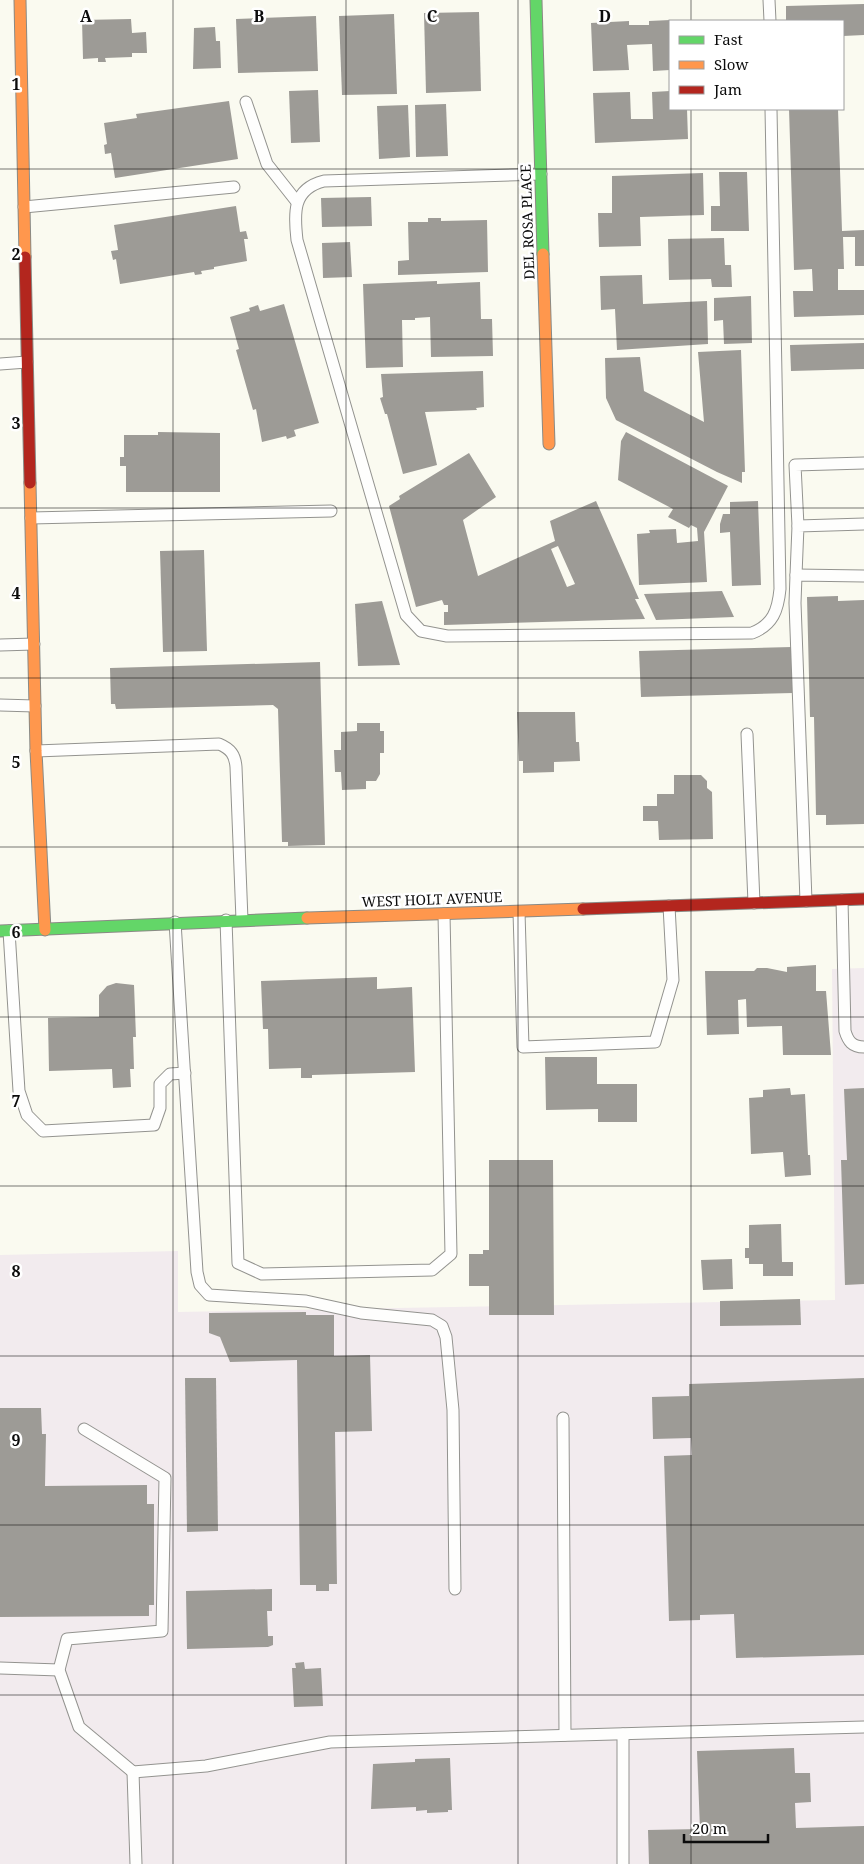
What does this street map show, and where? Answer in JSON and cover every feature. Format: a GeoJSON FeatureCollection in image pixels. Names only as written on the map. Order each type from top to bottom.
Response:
{"type":"FeatureCollection","features":[{"type":"Feature","properties":{"kind":"street"},"geometry":{"type":"LineString","coordinates":[[20,0],[36,751],[45,930]]}},
{"type":"Feature","properties":{"kind":"street","name":"DEL ROSA PLACE"},"geometry":{"type":"LineString","coordinates":[[536,0],[549,444]]}},
{"type":"Feature","properties":{"kind":"street","name":"WEST HOLT AVENUE"},"geometry":{"type":"LineString","coordinates":[[4,931],[226,920],[519,912],[864,899]]}},
{"type":"Feature","properties":{"kind":"lane"},"geometry":{"type":"LineString","coordinates":[[769,0],[770,20]]}},
{"type":"Feature","properties":{"kind":"lane"},"geometry":{"type":"LineString","coordinates":[[246,102],[267,164],[297,202]]}},
{"type":"Feature","properties":{"kind":"lane"},"geometry":{"type":"LineString","coordinates":[[541,174],[324,181],[309,186],[297,202],[294,216],[297,240],[406,615],[414,627],[429,634],[447,636],[752,633],[770,623],[779,603],[780,589],[771,110]]}},
{"type":"Feature","properties":{"kind":"lane"},"geometry":{"type":"LineString","coordinates":[[24,207],[234,187]]}},
{"type":"Feature","properties":{"kind":"lane"},"geometry":{"type":"LineString","coordinates":[[0,364],[28,362]]}},
{"type":"Feature","properties":{"kind":"lane"},"geometry":{"type":"LineString","coordinates":[[806,901],[795,603],[798,526],[795,465],[864,463]]}},
{"type":"Feature","properties":{"kind":"lane"},"geometry":{"type":"LineString","coordinates":[[31,518],[331,511]]}},
{"type":"Feature","properties":{"kind":"lane"},"geometry":{"type":"LineString","coordinates":[[798,526],[864,524]]}},
{"type":"Feature","properties":{"kind":"lane"},"geometry":{"type":"LineString","coordinates":[[796,575],[864,576]]}},
{"type":"Feature","properties":{"kind":"lane"},"geometry":{"type":"LineString","coordinates":[[0,645],[34,644]]}},
{"type":"Feature","properties":{"kind":"lane"},"geometry":{"type":"LineString","coordinates":[[0,705],[35,706]]}},
{"type":"Feature","properties":{"kind":"lane"},"geometry":{"type":"LineString","coordinates":[[747,734],[754,903]]}},
{"type":"Feature","properties":{"kind":"lane"},"geometry":{"type":"LineString","coordinates":[[36,751],[220,744],[228,748],[235,756],[236,767],[242,920]]}},
{"type":"Feature","properties":{"kind":"lane"},"geometry":{"type":"LineString","coordinates":[[842,900],[845,1031],[848,1040],[856,1047],[864,1047]]}},
{"type":"Feature","properties":{"kind":"lane"},"geometry":{"type":"LineString","coordinates":[[519,912],[522,1047],[655,1042],[674,980],[669,906]]}},
{"type":"Feature","properties":{"kind":"lane"},"geometry":{"type":"LineString","coordinates":[[226,920],[238,1263],[262,1274],[432,1270],[451,1254],[444,914]]}},
{"type":"Feature","properties":{"kind":"lane"},"geometry":{"type":"LineString","coordinates":[[175,922],[185,1073],[191,1210],[200,1286],[209,1295],[306,1301],[362,1313],[432,1320],[442,1326],[446,1337],[453,1410],[455,1589]]}},
{"type":"Feature","properties":{"kind":"lane"},"geometry":{"type":"LineString","coordinates":[[4,931],[19,1091],[27,1115],[43,1131],[154,1126],[160,1108],[160,1084],[170,1074],[185,1073]]}},
{"type":"Feature","properties":{"kind":"lane"},"geometry":{"type":"LineString","coordinates":[[563,1418],[566,1735]]}},
{"type":"Feature","properties":{"kind":"lane"},"geometry":{"type":"LineString","coordinates":[[84,1429],[165,1478],[162,1632],[67,1639],[59,1670],[79,1727],[133,1772],[206,1766],[330,1742],[864,1727]]}},
{"type":"Feature","properties":{"kind":"lane"},"geometry":{"type":"LineString","coordinates":[[0,1668],[59,1670]]}},
{"type":"Feature","properties":{"kind":"lane"},"geometry":{"type":"LineString","coordinates":[[623,1734],[623,1864]]}},
{"type":"Feature","properties":{"kind":"lane"},"geometry":{"type":"LineString","coordinates":[[133,1772],[136,1864]]}},
{"type":"Feature","properties":{"kind":"shaded area"},"geometry":{"type":"Polygon","coordinates":[[[864,968],[864,1864],[0,1864],[0,1255],[178,1251],[178,1312],[835,1300],[832,969],[864,968]]]}},
{"type":"Feature","properties":{"kind":"building"},"geometry":{"type":"Polygon","coordinates":[[[864,4],[864,35],[844,36],[844,20],[786,20],[786,6],[864,4]]]}},
{"type":"Feature","properties":{"kind":"building"},"geometry":{"type":"Polygon","coordinates":[[[479,12],[481,91],[426,93],[424,13],[479,12]]]}},
{"type":"Feature","properties":{"kind":"building"},"geometry":{"type":"Polygon","coordinates":[[[394,14],[397,94],[342,95],[339,16],[394,14]]]}},
{"type":"Feature","properties":{"kind":"building"},"geometry":{"type":"Polygon","coordinates":[[[316,16],[318,71],[238,73],[236,19],[316,16]]]}},
{"type":"Feature","properties":{"kind":"building"},"geometry":{"type":"Polygon","coordinates":[[[131,19],[132,33],[146,32],[147,53],[132,53],[132,57],[105,58],[106,62],[98,62],[98,58],[83,59],[82,20],[131,19]]]}},
{"type":"Feature","properties":{"kind":"building"},"geometry":{"type":"Polygon","coordinates":[[[669,20],[669,70],[653,71],[652,44],[627,45],[629,70],[593,71],[591,23],[629,21],[629,25],[649,25],[649,21],[669,20]]]}},
{"type":"Feature","properties":{"kind":"building"},"geometry":{"type":"Polygon","coordinates":[[[215,27],[216,41],[220,41],[221,68],[193,69],[194,28],[215,27]]]}},
{"type":"Feature","properties":{"kind":"building"},"geometry":{"type":"Polygon","coordinates":[[[318,90],[320,142],[291,143],[289,91],[318,90]]]}},
{"type":"Feature","properties":{"kind":"building"},"geometry":{"type":"Polygon","coordinates":[[[669,91],[669,110],[687,110],[688,139],[595,143],[593,93],[630,92],[631,119],[653,119],[652,92],[669,91]]]}},
{"type":"Feature","properties":{"kind":"building"},"geometry":{"type":"Polygon","coordinates":[[[229,101],[238,159],[115,178],[111,153],[105,154],[104,145],[107,144],[104,123],[137,118],[136,114],[229,101]]]}},
{"type":"Feature","properties":{"kind":"building"},"geometry":{"type":"Polygon","coordinates":[[[446,104],[448,156],[416,157],[415,105],[446,104]]]}},
{"type":"Feature","properties":{"kind":"building"},"geometry":{"type":"Polygon","coordinates":[[[408,105],[410,157],[379,159],[377,106],[408,105]]]}},
{"type":"Feature","properties":{"kind":"building"},"geometry":{"type":"Polygon","coordinates":[[[789,110],[838,110],[842,231],[864,230],[864,266],[855,266],[855,237],[843,237],[844,269],[838,269],[838,290],[864,290],[864,315],[794,317],[793,291],[813,291],[812,269],[794,270],[789,110]]]}},
{"type":"Feature","properties":{"kind":"building"},"geometry":{"type":"Polygon","coordinates":[[[719,172],[747,172],[749,231],[711,231],[711,206],[720,206],[719,172]]]}},
{"type":"Feature","properties":{"kind":"building"},"geometry":{"type":"Polygon","coordinates":[[[703,173],[704,215],[640,217],[641,246],[599,247],[598,213],[612,213],[612,176],[703,173]]]}},
{"type":"Feature","properties":{"kind":"building"},"geometry":{"type":"Polygon","coordinates":[[[371,197],[372,226],[322,227],[321,198],[371,197]]]}},
{"type":"Feature","properties":{"kind":"building"},"geometry":{"type":"Polygon","coordinates":[[[236,206],[240,232],[246,231],[248,239],[244,239],[247,261],[214,267],[214,269],[201,271],[202,274],[195,275],[194,272],[120,284],[116,259],[113,260],[111,251],[118,250],[114,225],[236,206]]]}},
{"type":"Feature","properties":{"kind":"building"},"geometry":{"type":"Polygon","coordinates":[[[428,218],[441,218],[441,221],[487,220],[488,272],[398,275],[398,261],[409,260],[408,222],[428,222],[428,218]]]}},
{"type":"Feature","properties":{"kind":"building"},"geometry":{"type":"Polygon","coordinates":[[[724,238],[725,265],[731,265],[732,287],[712,287],[711,279],[669,280],[668,239],[724,238]]]}},
{"type":"Feature","properties":{"kind":"building"},"geometry":{"type":"Polygon","coordinates":[[[350,242],[352,277],[323,278],[322,243],[350,242]]]}},
{"type":"Feature","properties":{"kind":"building"},"geometry":{"type":"Polygon","coordinates":[[[642,275],[643,304],[707,301],[708,344],[617,350],[615,309],[601,310],[600,276],[642,275]]]}},
{"type":"Feature","properties":{"kind":"building"},"geometry":{"type":"Polygon","coordinates":[[[437,281],[437,284],[480,282],[481,319],[492,319],[493,356],[431,357],[430,317],[415,318],[415,320],[402,320],[403,367],[366,368],[363,284],[437,281]]]}},
{"type":"Feature","properties":{"kind":"building"},"geometry":{"type":"Polygon","coordinates":[[[751,296],[752,343],[724,344],[723,320],[714,321],[714,298],[751,296]]]}},
{"type":"Feature","properties":{"kind":"building"},"geometry":{"type":"Polygon","coordinates":[[[284,304],[319,423],[294,430],[296,436],[287,439],[286,436],[262,442],[256,409],[253,410],[236,350],[239,349],[230,317],[250,311],[249,308],[258,305],[260,311],[284,304]]]}},
{"type":"Feature","properties":{"kind":"building"},"geometry":{"type":"Polygon","coordinates":[[[864,343],[864,369],[791,371],[790,345],[864,343]]]}},
{"type":"Feature","properties":{"kind":"building"},"geometry":{"type":"Polygon","coordinates":[[[741,350],[745,472],[742,472],[742,483],[616,420],[606,398],[605,358],[640,357],[644,391],[704,422],[698,352],[741,350]]]}},
{"type":"Feature","properties":{"kind":"building"},"geometry":{"type":"Polygon","coordinates":[[[483,371],[484,407],[476,408],[477,410],[425,412],[437,465],[403,474],[387,414],[385,414],[380,398],[383,397],[381,374],[483,371]]]}},
{"type":"Feature","properties":{"kind":"building"},"geometry":{"type":"Polygon","coordinates":[[[158,432],[220,433],[220,492],[126,492],[126,466],[120,466],[120,457],[124,457],[124,435],[158,435],[158,432]]]}},
{"type":"Feature","properties":{"kind":"building"},"geometry":{"type":"Polygon","coordinates":[[[626,432],[728,486],[704,532],[707,582],[639,585],[637,534],[650,533],[649,530],[676,529],[677,543],[698,541],[697,528],[691,525],[689,528],[668,517],[673,509],[618,480],[621,441],[626,432]]]}},
{"type":"Feature","properties":{"kind":"building"},"geometry":{"type":"Polygon","coordinates":[[[469,453],[496,497],[463,520],[478,576],[555,541],[550,521],[596,501],[639,599],[635,599],[645,619],[444,625],[444,612],[448,612],[448,605],[444,605],[442,600],[416,607],[389,506],[400,499],[399,496],[469,453]],[[558,546],[551,549],[567,587],[575,584],[558,546]]]}},
{"type":"Feature","properties":{"kind":"building"},"geometry":{"type":"Polygon","coordinates":[[[758,501],[761,585],[732,586],[730,532],[720,533],[723,514],[730,514],[730,502],[758,501]]]}},
{"type":"Feature","properties":{"kind":"building"},"geometry":{"type":"Polygon","coordinates":[[[204,550],[207,651],[163,652],[160,551],[204,550]]]}},
{"type":"Feature","properties":{"kind":"building"},"geometry":{"type":"Polygon","coordinates":[[[722,591],[734,617],[656,620],[644,594],[722,591]]]}},
{"type":"Feature","properties":{"kind":"building"},"geometry":{"type":"Polygon","coordinates":[[[838,596],[838,601],[864,600],[864,824],[826,825],[826,815],[816,815],[814,717],[810,717],[807,597],[838,596]]]}},
{"type":"Feature","properties":{"kind":"building"},"geometry":{"type":"Polygon","coordinates":[[[382,601],[400,665],[358,666],[355,604],[382,601]]]}},
{"type":"Feature","properties":{"kind":"building"},"geometry":{"type":"Polygon","coordinates":[[[792,647],[793,693],[641,697],[639,651],[792,647]]]}},
{"type":"Feature","properties":{"kind":"building"},"geometry":{"type":"Polygon","coordinates":[[[320,662],[325,845],[288,846],[288,842],[282,842],[278,709],[273,705],[116,709],[115,704],[111,704],[110,668],[320,662]]]}},
{"type":"Feature","properties":{"kind":"building"},"geometry":{"type":"Polygon","coordinates":[[[517,712],[575,712],[576,742],[579,742],[580,761],[554,762],[554,772],[523,773],[523,761],[519,761],[517,712]]]}},
{"type":"Feature","properties":{"kind":"building"},"geometry":{"type":"Polygon","coordinates":[[[357,723],[380,723],[380,731],[384,731],[384,753],[380,753],[380,774],[376,781],[366,781],[366,789],[342,790],[341,772],[335,772],[334,750],[341,750],[341,732],[357,731],[357,723]]]}},
{"type":"Feature","properties":{"kind":"building"},"geometry":{"type":"Polygon","coordinates":[[[674,775],[701,775],[707,781],[707,788],[712,792],[713,839],[659,840],[658,821],[643,821],[643,806],[657,806],[657,794],[674,794],[674,775]]]}},
{"type":"Feature","properties":{"kind":"building"},"geometry":{"type":"Polygon","coordinates":[[[816,965],[816,991],[826,991],[831,1055],[783,1055],[782,1026],[747,1027],[746,999],[738,1000],[739,1034],[707,1035],[705,971],[754,971],[757,968],[767,968],[787,972],[787,967],[816,965]]]}},
{"type":"Feature","properties":{"kind":"building"},"geometry":{"type":"Polygon","coordinates":[[[377,977],[377,989],[412,987],[415,1072],[312,1075],[312,1078],[301,1078],[301,1068],[269,1069],[268,1029],[263,1029],[261,981],[377,977]]]}},
{"type":"Feature","properties":{"kind":"building"},"geometry":{"type":"Polygon","coordinates":[[[116,983],[134,985],[136,1037],[133,1037],[134,1069],[130,1069],[131,1087],[113,1088],[112,1069],[49,1071],[48,1018],[99,1017],[99,995],[107,986],[116,983]]]}},
{"type":"Feature","properties":{"kind":"building"},"geometry":{"type":"Polygon","coordinates":[[[545,1057],[597,1057],[597,1084],[637,1084],[637,1122],[598,1122],[598,1109],[546,1110],[545,1057]]]}},
{"type":"Feature","properties":{"kind":"building"},"geometry":{"type":"Polygon","coordinates":[[[790,1088],[791,1095],[805,1094],[808,1155],[810,1155],[811,1175],[785,1177],[783,1152],[751,1154],[749,1098],[763,1097],[763,1090],[790,1088]]]}},
{"type":"Feature","properties":{"kind":"building"},"geometry":{"type":"Polygon","coordinates":[[[864,1088],[864,1284],[845,1285],[841,1160],[847,1160],[844,1089],[864,1088]]]}},
{"type":"Feature","properties":{"kind":"building"},"geometry":{"type":"Polygon","coordinates":[[[489,1160],[553,1160],[554,1315],[489,1315],[489,1286],[469,1286],[469,1254],[483,1254],[483,1250],[489,1250],[489,1160]]]}},
{"type":"Feature","properties":{"kind":"building"},"geometry":{"type":"Polygon","coordinates":[[[781,1224],[782,1262],[793,1262],[793,1276],[763,1276],[763,1264],[749,1264],[749,1258],[745,1258],[745,1248],[749,1248],[749,1225],[781,1224]]]}},
{"type":"Feature","properties":{"kind":"building"},"geometry":{"type":"Polygon","coordinates":[[[732,1259],[733,1289],[703,1290],[701,1260],[732,1259]]]}},
{"type":"Feature","properties":{"kind":"building"},"geometry":{"type":"Polygon","coordinates":[[[800,1299],[801,1325],[720,1326],[720,1301],[800,1299]]]}},
{"type":"Feature","properties":{"kind":"building"},"geometry":{"type":"Polygon","coordinates":[[[306,1312],[306,1315],[334,1315],[334,1356],[370,1355],[372,1431],[335,1432],[337,1584],[329,1584],[329,1591],[316,1591],[316,1585],[300,1585],[297,1360],[230,1362],[220,1337],[209,1333],[209,1313],[306,1312]]]}},
{"type":"Feature","properties":{"kind":"building"},"geometry":{"type":"Polygon","coordinates":[[[185,1378],[216,1378],[218,1531],[187,1532],[185,1378]]]}},
{"type":"Feature","properties":{"kind":"building"},"geometry":{"type":"Polygon","coordinates":[[[864,1378],[864,1655],[736,1658],[734,1614],[700,1615],[700,1620],[669,1621],[664,1456],[692,1455],[691,1438],[653,1439],[652,1397],[689,1396],[689,1384],[864,1378]]]}},
{"type":"Feature","properties":{"kind":"building"},"geometry":{"type":"Polygon","coordinates":[[[0,1408],[41,1408],[42,1434],[46,1434],[45,1486],[147,1485],[147,1504],[154,1504],[154,1605],[149,1605],[149,1616],[0,1617],[0,1408]]]}},
{"type":"Feature","properties":{"kind":"building"},"geometry":{"type":"Polygon","coordinates":[[[272,1589],[272,1611],[267,1611],[268,1636],[273,1636],[273,1645],[268,1647],[187,1649],[186,1591],[272,1589]]]}},
{"type":"Feature","properties":{"kind":"building"},"geometry":{"type":"Polygon","coordinates":[[[304,1662],[305,1669],[321,1668],[323,1706],[294,1707],[292,1668],[296,1668],[295,1663],[304,1662]]]}},
{"type":"Feature","properties":{"kind":"building"},"geometry":{"type":"Polygon","coordinates":[[[794,1748],[795,1773],[810,1773],[811,1802],[795,1803],[796,1828],[864,1826],[864,1864],[649,1864],[648,1830],[700,1829],[697,1751],[794,1748]]]}},
{"type":"Feature","properties":{"kind":"building"},"geometry":{"type":"Polygon","coordinates":[[[450,1758],[452,1810],[448,1810],[448,1812],[427,1813],[427,1810],[416,1811],[416,1807],[371,1809],[373,1764],[415,1762],[415,1759],[450,1758]]]}},
{"type":"Feature","properties":{"kind":"traffic: fast"},"geometry":{"type":"LineString","coordinates":[[536,0],[543,254]]}},
{"type":"Feature","properties":{"kind":"traffic: fast"},"geometry":{"type":"LineString","coordinates":[[0,931],[307,918]]}},
{"type":"Feature","properties":{"kind":"traffic: slow"},"geometry":{"type":"LineString","coordinates":[[20,0],[25,257]]}},
{"type":"Feature","properties":{"kind":"traffic: slow"},"geometry":{"type":"LineString","coordinates":[[543,254],[549,444]]}},
{"type":"Feature","properties":{"kind":"traffic: slow"},"geometry":{"type":"LineString","coordinates":[[30,483],[36,751],[45,930]]}},
{"type":"Feature","properties":{"kind":"traffic: slow"},"geometry":{"type":"LineString","coordinates":[[307,918],[583,909]]}},
{"type":"Feature","properties":{"kind":"traffic: jam"},"geometry":{"type":"LineString","coordinates":[[25,257],[30,483]]}},
{"type":"Feature","properties":{"kind":"traffic: jam"},"geometry":{"type":"LineString","coordinates":[[583,909],[864,899]]}}]}
